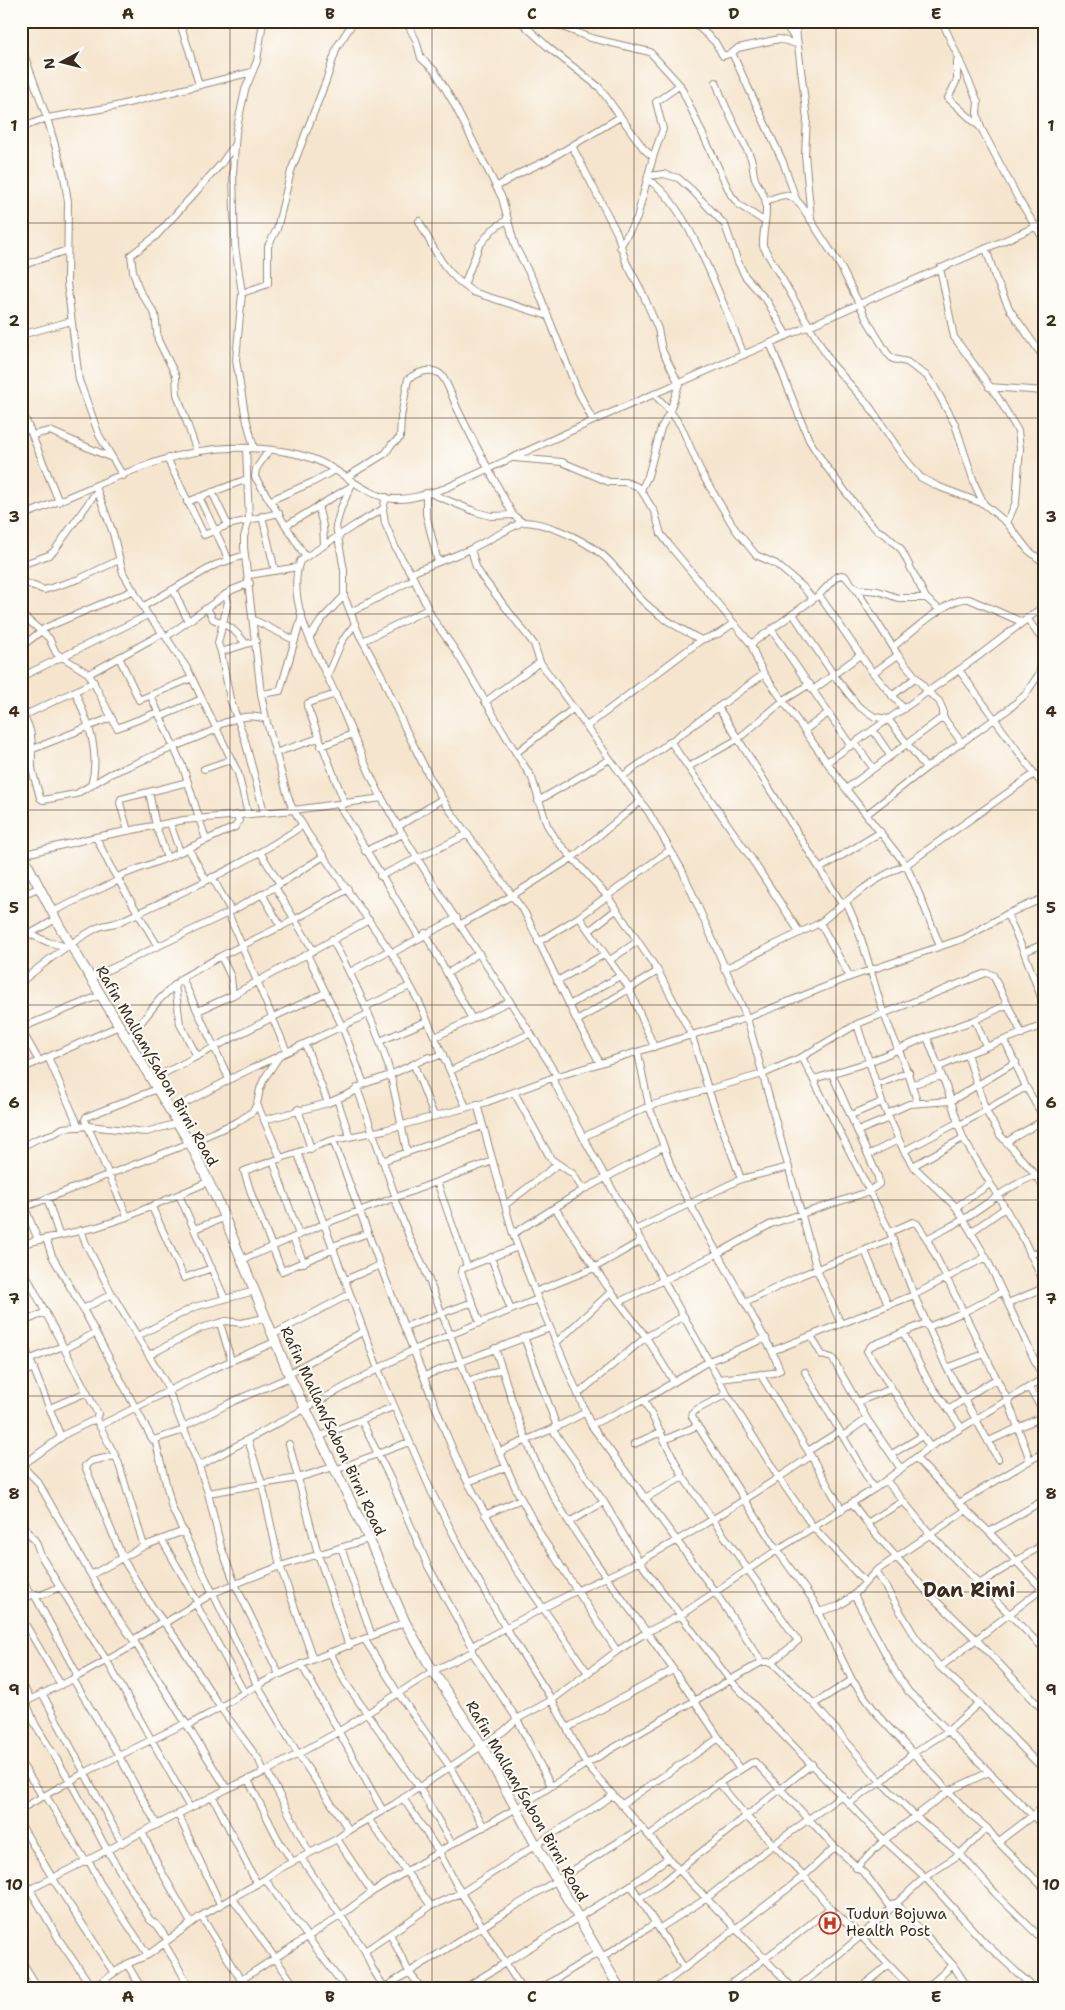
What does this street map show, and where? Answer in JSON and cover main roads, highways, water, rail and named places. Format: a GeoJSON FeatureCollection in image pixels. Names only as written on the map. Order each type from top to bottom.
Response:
{"type":"FeatureCollection","features":[{"type":"Feature","properties":{"kind":"place","name":"Tudun Bojuwa Health Post"},"geometry":{"type":"Point","coordinates":[830,1923]}},
{"type":"Feature","properties":{"kind":"district","name":"Dan Rimi"},"geometry":{"type":"Point","coordinates":[969,1590]}}]}
